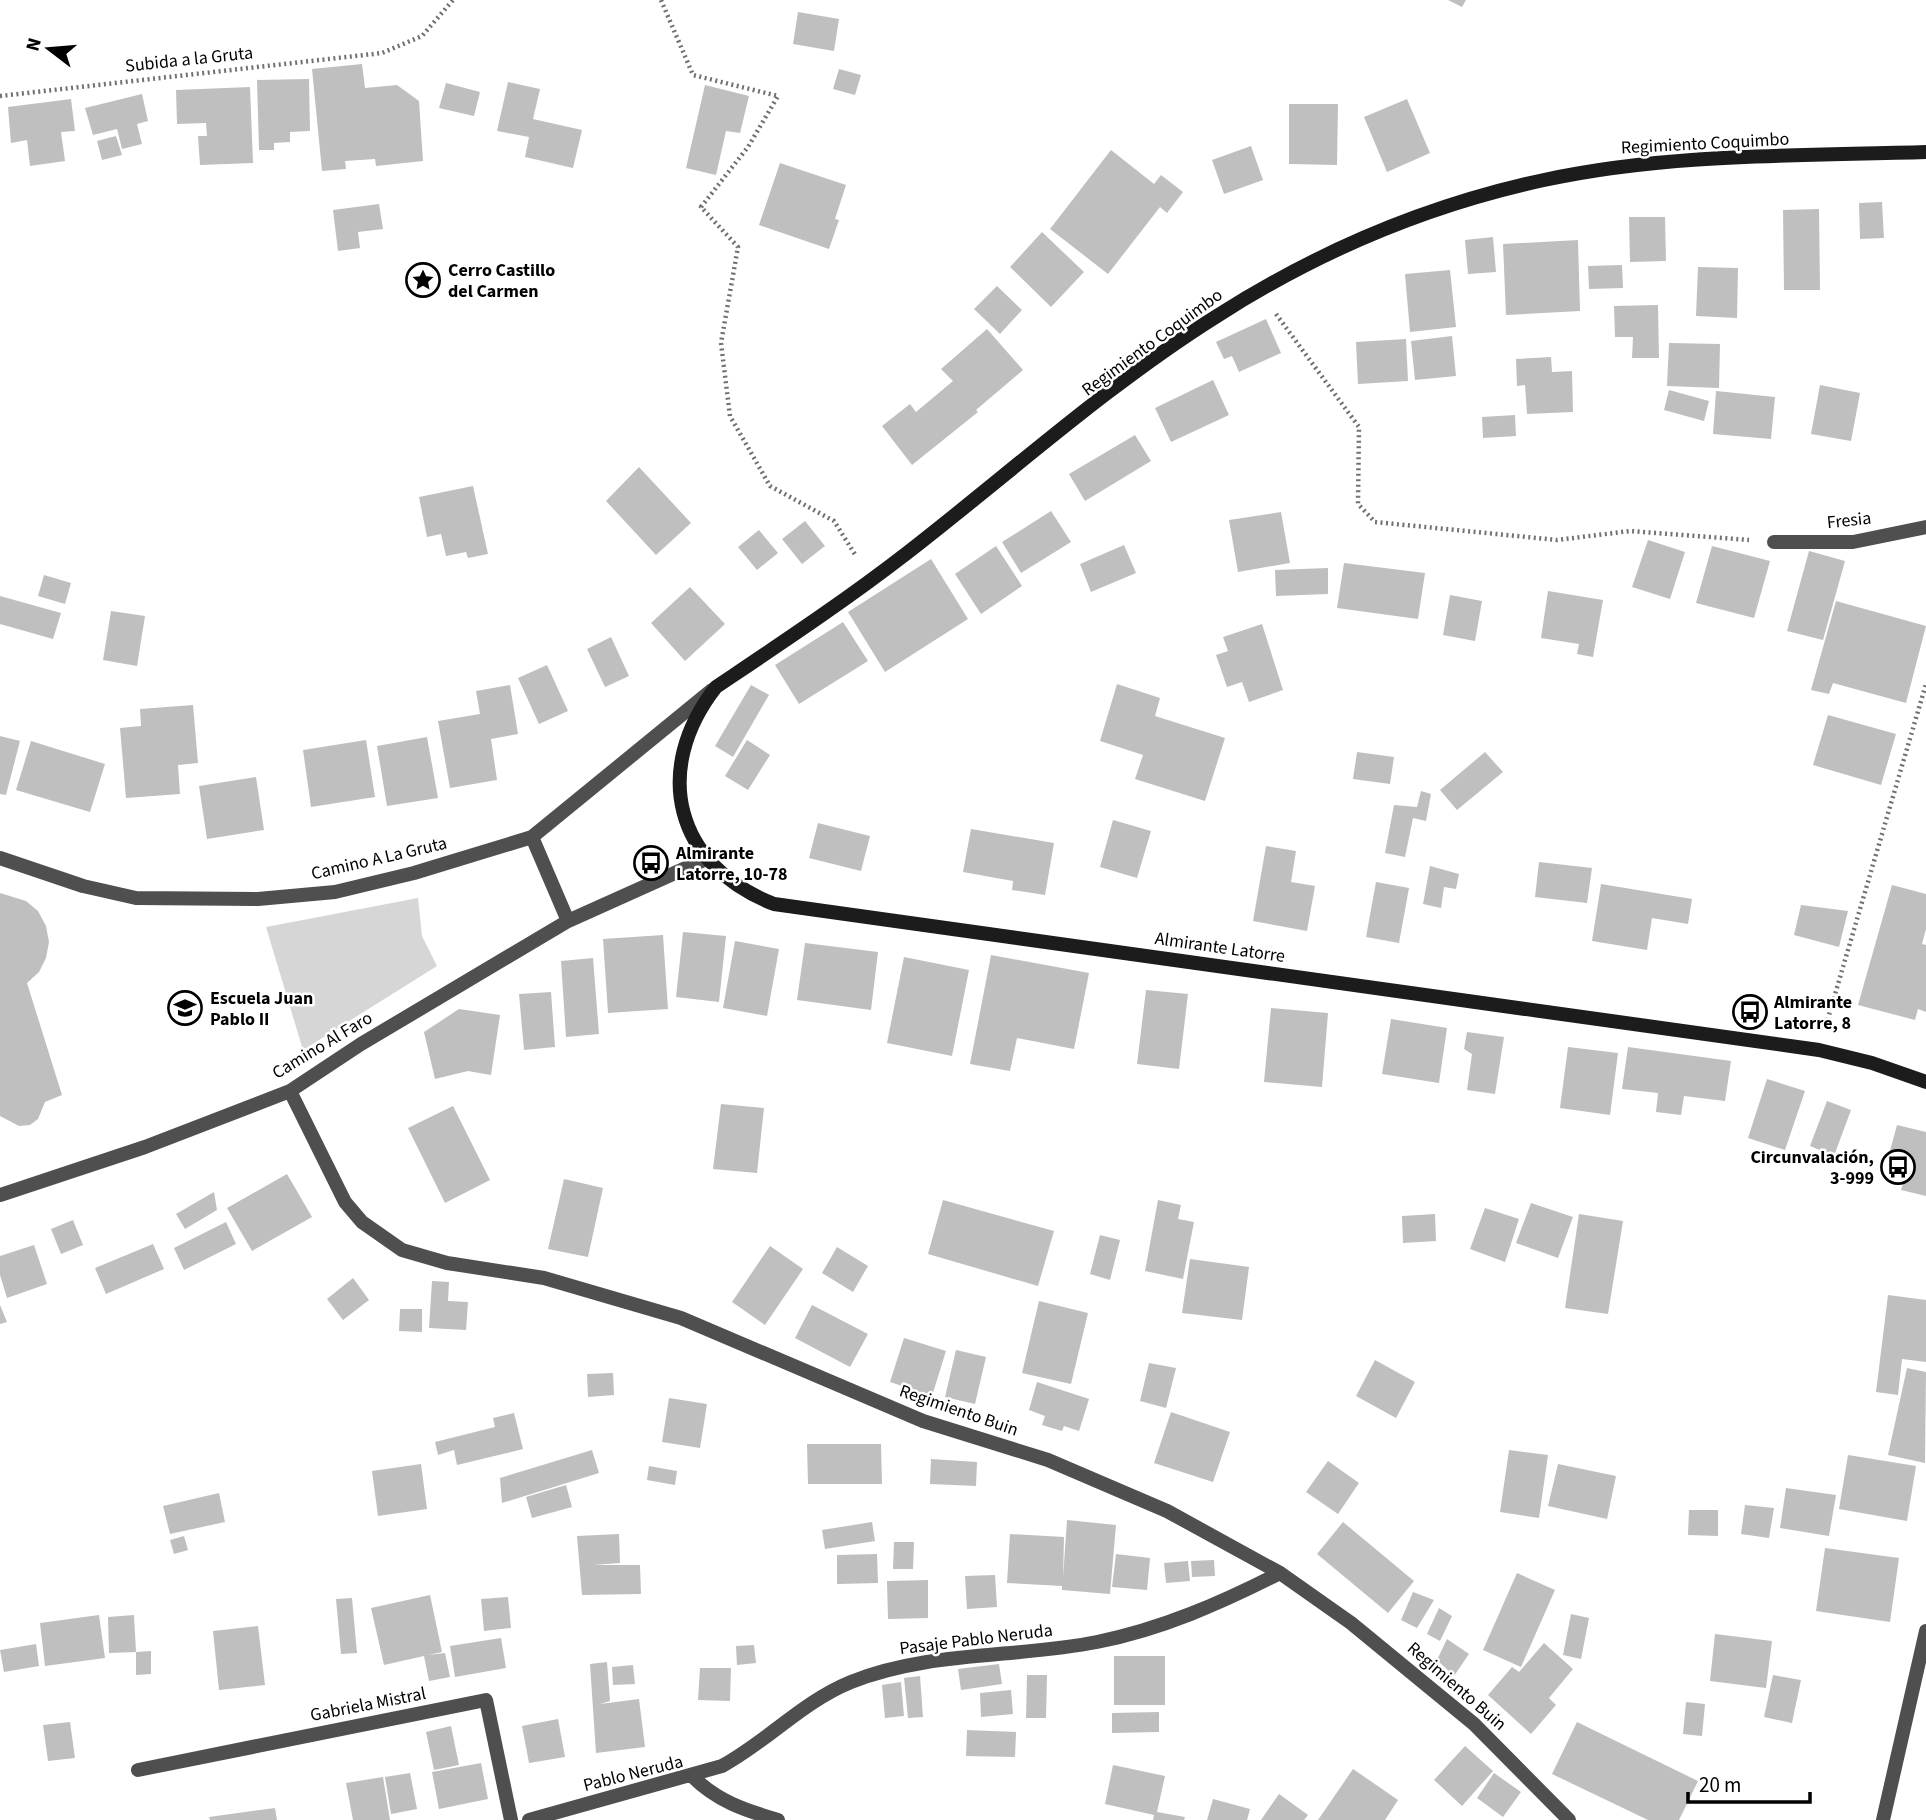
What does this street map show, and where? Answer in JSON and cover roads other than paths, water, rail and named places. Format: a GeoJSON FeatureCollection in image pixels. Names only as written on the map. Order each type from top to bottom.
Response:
{"type":"FeatureCollection","features":[{"type":"Feature","properties":{"kind":"main road","name":"Regimiento Coquimbo"},"geometry":{"type":"LineString","coordinates":[[716,687],[872,580],[1149,363],[1259,290],[1336,250],[1398,224],[1470,199],[1544,180],[1620,166],[1696,159],[1926,152]]}},
{"type":"Feature","properties":{"kind":"main road","name":"Almirante Latorre"},"geometry":{"type":"LineString","coordinates":[[716,687],[698,710],[685,736],[679,793],[685,821],[706,859],[725,879],[749,894],[774,904],[1819,1050],[1926,1082]]}},
{"type":"Feature","properties":{"kind":"street","name":"Fresia"},"geometry":{"type":"LineString","coordinates":[[1774,542],[1853,542],[1926,527]]}},
{"type":"Feature","properties":{"kind":"street","name":"Camino A La Gruta"},"geometry":{"type":"LineString","coordinates":[[0,858],[83,886],[136,898],[258,899],[335,892],[414,873],[532,837],[716,687]]}},
{"type":"Feature","properties":{"kind":"street"},"geometry":{"type":"LineString","coordinates":[[532,837],[568,921]]}},
{"type":"Feature","properties":{"kind":"street","name":"Camino Al Faro"},"geometry":{"type":"LineString","coordinates":[[0,1195],[145,1147],[290,1091],[361,1044],[568,921],[706,859]]}},
{"type":"Feature","properties":{"kind":"street","name":"Regimiento Buin"},"geometry":{"type":"LineString","coordinates":[[290,1091],[345,1202],[362,1222],[402,1250],[447,1263],[544,1278],[681,1318],[923,1421],[1036,1456],[1109,1484],[1167,1511],[1280,1573],[1351,1623],[1420,1677],[1500,1749],[1569,1820]]}},
{"type":"Feature","properties":{"kind":"street","name":"Pasaje Pablo Neruda"},"geometry":{"type":"LineString","coordinates":[[692,1776],[722,1766],[750,1751],[793,1715],[850,1682],[888,1670],[1096,1642],[1144,1631],[1219,1604],[1280,1573]]}},
{"type":"Feature","properties":{"kind":"street"},"geometry":{"type":"LineString","coordinates":[[1883,1820],[1926,1631]]}},
{"type":"Feature","properties":{"kind":"street","name":"Gabriela Mistral"},"geometry":{"type":"LineString","coordinates":[[138,1770],[486,1700],[511,1820]]}},
{"type":"Feature","properties":{"kind":"street","name":"Pablo Neruda"},"geometry":{"type":"LineString","coordinates":[[529,1820],[692,1776],[717,1798],[734,1807],[778,1820]]}},
{"type":"Feature","properties":{"kind":"place","name":"Cerro Castillo del Carmen"},"geometry":{"type":"Point","coordinates":[423,280]}},
{"type":"Feature","properties":{"kind":"place","name":"Almirante Latorre, 10-78"},"geometry":{"type":"Point","coordinates":[651,863]}},
{"type":"Feature","properties":{"kind":"place","name":"Escuela Juan Pablo II"},"geometry":{"type":"Point","coordinates":[185,1008]}},
{"type":"Feature","properties":{"kind":"place","name":"Almirante Latorre, 8"},"geometry":{"type":"Point","coordinates":[1750,1012]}},
{"type":"Feature","properties":{"kind":"place","name":"Circunvalación, 3-999"},"geometry":{"type":"Point","coordinates":[1898,1167]}}]}
